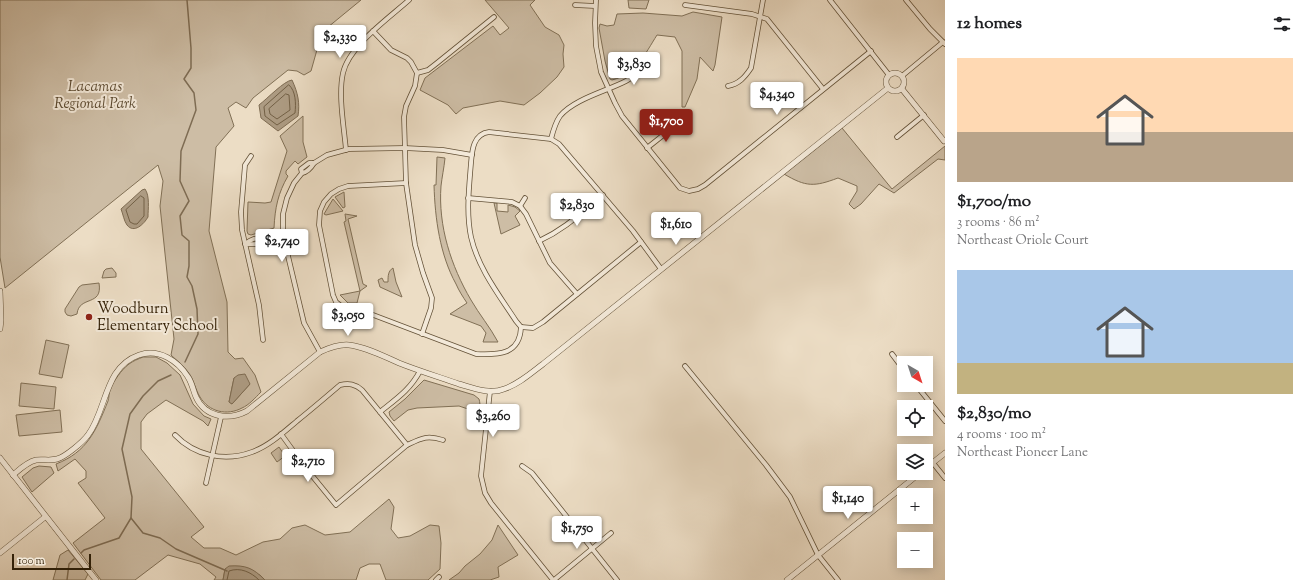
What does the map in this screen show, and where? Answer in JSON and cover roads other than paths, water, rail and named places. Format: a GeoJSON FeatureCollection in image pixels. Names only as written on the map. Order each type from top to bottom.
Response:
{"type":"FeatureCollection","features":[{"type":"Feature","properties":{"kind":"street"},"geometry":{"type":"LineString","coordinates":[[346,150],[341,87],[343,71],[356,48],[409,0]]}},
{"type":"Feature","properties":{"kind":"street"},"geometry":{"type":"LineString","coordinates":[[596,0],[596,46],[601,72],[608,88],[622,116],[647,148],[680,188],[689,191],[698,189],[705,184],[871,52]]}},
{"type":"Feature","properties":{"kind":"street"},"geometry":{"type":"LineString","coordinates":[[728,86],[734,85],[741,80],[751,68],[762,0]]}},
{"type":"Feature","properties":{"kind":"street"},"geometry":{"type":"LineString","coordinates":[[830,0],[889,75]]}},
{"type":"Feature","properties":{"kind":"street"},"geometry":{"type":"LineString","coordinates":[[902,76],[944,43],[930,29],[906,0]]}},
{"type":"Feature","properties":{"kind":"street"},"geometry":{"type":"LineString","coordinates":[[575,5],[595,6]]}},
{"type":"Feature","properties":{"kind":"street"},"geometry":{"type":"LineString","coordinates":[[685,5],[760,16],[771,23],[823,89]]}},
{"type":"Feature","properties":{"kind":"street"},"geometry":{"type":"LineString","coordinates":[[417,73],[428,70],[438,63],[494,17]]}},
{"type":"Feature","properties":{"kind":"street"},"geometry":{"type":"LineString","coordinates":[[373,32],[391,50],[407,58],[417,73],[415,86],[406,106],[404,117],[406,183],[418,259],[432,298],[431,308],[422,334]]}},
{"type":"Feature","properties":{"kind":"street"},"geometry":{"type":"LineString","coordinates":[[551,139],[554,127],[561,115],[576,104],[632,78],[647,64]]}},
{"type":"Feature","properties":{"kind":"street"},"geometry":{"type":"LineString","coordinates":[[894,73],[902,76],[905,82],[902,89],[894,92],[888,88],[886,80],[889,75],[894,73]]}},
{"type":"Feature","properties":{"kind":"street"},"geometry":{"type":"LineString","coordinates":[[13,475],[37,460],[57,459],[63,457],[87,437],[92,429],[109,386],[115,375],[127,362],[140,354],[159,354],[178,364],[188,378],[200,403],[207,411],[221,416],[232,417],[240,415],[320,352],[330,348],[349,345],[478,390],[503,390],[522,380],[888,88]]}},
{"type":"Feature","properties":{"kind":"street"},"geometry":{"type":"LineString","coordinates":[[902,89],[944,141]]}},
{"type":"Feature","properties":{"kind":"street"},"geometry":{"type":"LineString","coordinates":[[896,137],[924,115]]}},
{"type":"Feature","properties":{"kind":"street"},"geometry":{"type":"LineString","coordinates":[[647,148],[676,125]]}},
{"type":"Feature","properties":{"kind":"street"},"geometry":{"type":"LineString","coordinates":[[641,242],[536,326],[528,328],[521,327],[516,322],[484,270],[471,237],[468,198],[474,142],[484,132],[551,139],[565,150],[603,194],[633,231],[661,268]]}},
{"type":"Feature","properties":{"kind":"street"},"geometry":{"type":"LineString","coordinates":[[320,352],[304,323],[283,235],[283,214],[287,198],[294,183],[302,173],[301,169],[309,163],[328,155],[346,150],[405,148],[443,150],[472,155]]}},
{"type":"Feature","properties":{"kind":"street"},"geometry":{"type":"LineString","coordinates":[[251,156],[245,166],[241,212],[242,230],[259,305],[263,340]]}},
{"type":"Feature","properties":{"kind":"street"},"geometry":{"type":"LineString","coordinates":[[406,183],[348,186],[331,194],[324,202],[320,211],[319,226],[333,295],[336,302],[341,306],[368,313],[476,354],[496,355],[512,349],[519,339],[521,327]]}},
{"type":"Feature","properties":{"kind":"street"},"geometry":{"type":"LineString","coordinates":[[539,241],[555,234],[570,223],[603,194]]}},
{"type":"Feature","properties":{"kind":"street"},"geometry":{"type":"LineString","coordinates":[[468,198],[512,202],[520,206],[526,214],[550,263],[577,294]]}},
{"type":"Feature","properties":{"kind":"street"},"geometry":{"type":"LineString","coordinates":[[520,206],[525,198]]}},
{"type":"Feature","properties":{"kind":"street"},"geometry":{"type":"LineString","coordinates":[[245,244],[254,245],[262,243],[269,238],[283,235]]}},
{"type":"Feature","properties":{"kind":"street"},"geometry":{"type":"LineString","coordinates":[[0,291],[0,329]]}},
{"type":"Feature","properties":{"kind":"street"},"geometry":{"type":"LineString","coordinates":[[892,354],[897,361]]}},
{"type":"Feature","properties":{"kind":"street"},"geometry":{"type":"LineString","coordinates":[[685,366],[766,465],[790,497],[818,555],[838,580]]}},
{"type":"Feature","properties":{"kind":"street"},"geometry":{"type":"LineString","coordinates":[[380,412],[408,390],[415,382],[420,371]]}},
{"type":"Feature","properties":{"kind":"street"},"geometry":{"type":"LineString","coordinates":[[175,435],[188,446],[212,456],[239,456],[252,452],[281,434],[340,385],[351,384],[357,386],[407,445]]}},
{"type":"Feature","properties":{"kind":"street"},"geometry":{"type":"LineString","coordinates":[[490,391],[481,476],[482,484],[491,503],[553,580],[611,533]]}},
{"type":"Feature","properties":{"kind":"street"},"geometry":{"type":"LineString","coordinates":[[922,392],[945,421]]}},
{"type":"Feature","properties":{"kind":"street"},"geometry":{"type":"LineString","coordinates":[[206,483],[221,416]]}},
{"type":"Feature","properties":{"kind":"street"},"geometry":{"type":"LineString","coordinates":[[281,434],[305,467],[336,505],[407,445],[421,438],[432,436],[444,440]]}},
{"type":"Feature","properties":{"kind":"street"},"geometry":{"type":"LineString","coordinates":[[945,453],[933,463],[945,478]]}},
{"type":"Feature","properties":{"kind":"street"},"geometry":{"type":"LineString","coordinates":[[0,458],[96,580]]}},
{"type":"Feature","properties":{"kind":"street"},"geometry":{"type":"LineString","coordinates":[[522,466],[532,473],[617,580]]}},
{"type":"Feature","properties":{"kind":"street"},"geometry":{"type":"LineString","coordinates":[[787,580],[911,480]]}},
{"type":"Feature","properties":{"kind":"street"},"geometry":{"type":"LineString","coordinates":[[0,553],[45,517]]}},
{"type":"Feature","properties":{"kind":"water"},"geometry":{"type":"Polygon","coordinates":[[[292,80],[298,98],[298,116],[278,131],[261,118],[259,105],[280,87],[292,80]]]}},
{"type":"Feature","properties":{"kind":"water"},"geometry":{"type":"Polygon","coordinates":[[[145,189],[148,199],[148,217],[139,227],[133,229],[130,228],[125,222],[121,209],[145,189]]]}},
{"type":"Feature","properties":{"kind":"water"},"geometry":{"type":"Polygon","coordinates":[[[245,374],[250,384],[232,404],[229,402],[234,378],[238,375],[245,374]]]}},
{"type":"Feature","properties":{"kind":"water"},"geometry":{"type":"Polygon","coordinates":[[[229,566],[249,568],[265,580],[223,580],[225,569],[229,566]]]}},
{"type":"Feature","properties":{"kind":"waterway"},"geometry":{"type":"LineString","coordinates":[[185,362],[198,334],[197,309],[192,286],[187,277],[189,266],[189,241],[182,235],[180,216],[189,201],[180,181],[181,151],[196,110],[194,93],[184,79],[191,68],[187,0]]}},
{"type":"Feature","properties":{"kind":"waterway"},"geometry":{"type":"LineString","coordinates":[[81,553],[84,550],[119,538],[131,518],[132,497],[122,449],[130,414],[143,396],[158,381],[171,375]]}},
{"type":"Feature","properties":{"kind":"waterway"},"geometry":{"type":"LineString","coordinates":[[131,518],[143,533],[160,538],[176,549],[227,571]]}},
{"type":"Feature","properties":{"kind":"waterway"},"geometry":{"type":"LineString","coordinates":[[67,580],[69,564],[74,559]]}},
{"type":"Feature","properties":{"kind":"place","name":"Woodburn Elementary School"},"geometry":{"type":"Point","coordinates":[89,317]}},
{"type":"Feature","properties":{"kind":"park label","name":"Lacamas Regional Park"},"geometry":{"type":"Point","coordinates":[95,94]}}]}
